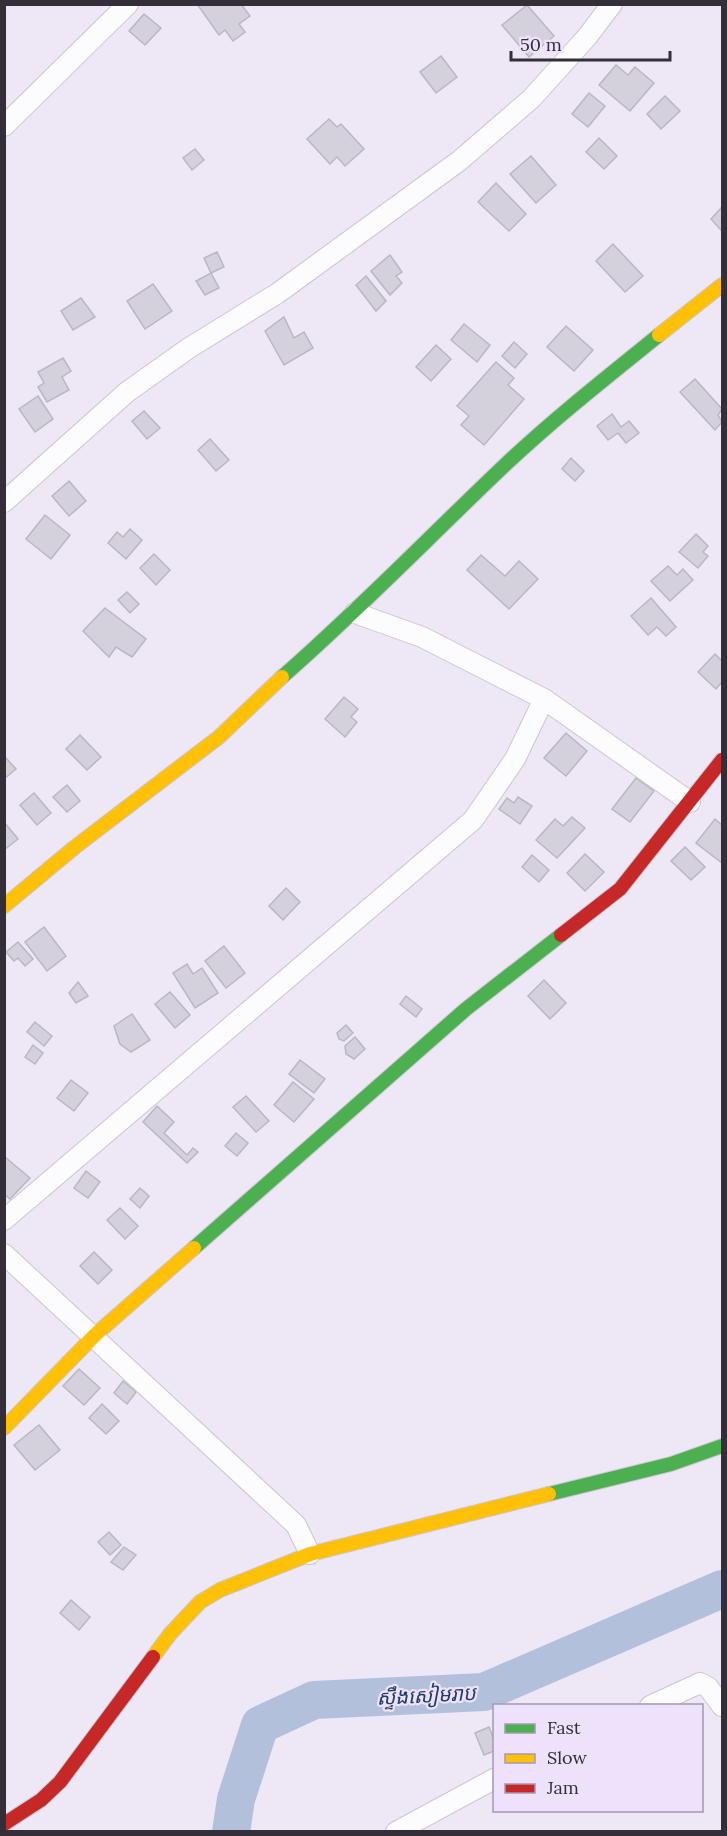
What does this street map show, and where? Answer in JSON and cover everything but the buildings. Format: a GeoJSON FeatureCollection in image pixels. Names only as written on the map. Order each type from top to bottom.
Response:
{"type":"FeatureCollection","features":[{"type":"Feature","properties":{"kind":"street"},"geometry":{"type":"LineString","coordinates":[[4,126],[128,4]]}},
{"type":"Feature","properties":{"kind":"street"},"geometry":{"type":"LineString","coordinates":[[4,502],[127,392],[189,348],[278,293],[459,161],[531,99],[587,37],[612,4]]}},
{"type":"Feature","properties":{"kind":"street"},"geometry":{"type":"LineString","coordinates":[[4,906],[93,833],[219,737],[355,613],[506,464],[575,402],[723,285]]}},
{"type":"Feature","properties":{"kind":"street"},"geometry":{"type":"LineString","coordinates":[[355,613],[422,637],[544,699],[690,802]]}},
{"type":"Feature","properties":{"kind":"street"},"geometry":{"type":"LineString","coordinates":[[4,1220],[473,820],[515,759],[544,699]]}},
{"type":"Feature","properties":{"kind":"street"},"geometry":{"type":"LineString","coordinates":[[4,1428],[95,1335],[466,1009],[620,889],[723,760]]}},
{"type":"Feature","properties":{"kind":"street"},"geometry":{"type":"LineString","coordinates":[[4,1254],[95,1335],[296,1525],[310,1554]]}},
{"type":"Feature","properties":{"kind":"street"},"geometry":{"type":"LineString","coordinates":[[4,1824],[41,1800],[60,1782],[86,1752],[171,1634],[200,1602],[243,1579],[310,1554],[670,1464],[723,1446]]}},
{"type":"Feature","properties":{"kind":"street"},"geometry":{"type":"LineString","coordinates":[[654,1704],[700,1683],[708,1687],[723,1706]]}},
{"type":"Feature","properties":{"kind":"street"},"geometry":{"type":"LineString","coordinates":[[396,1832],[493,1780]]}},
{"type":"Feature","properties":{"kind":"waterway","name":"ស្ទឹងសៀមរាប"},"geometry":{"type":"LineString","coordinates":[[231,1832],[236,1799],[260,1725],[314,1700],[484,1692],[722,1589]]}},
{"type":"Feature","properties":{"kind":"traffic: fast"},"geometry":{"type":"LineString","coordinates":[[282,677],[525,447],[659,335]]}},
{"type":"Feature","properties":{"kind":"traffic: fast"},"geometry":{"type":"LineString","coordinates":[[194,1248],[466,1009],[561,935]]}},
{"type":"Feature","properties":{"kind":"traffic: fast"},"geometry":{"type":"LineString","coordinates":[[549,1494],[671,1464],[722,1446]]}},
{"type":"Feature","properties":{"kind":"traffic: slow"},"geometry":{"type":"LineString","coordinates":[[659,335],[722,285]]}},
{"type":"Feature","properties":{"kind":"traffic: slow"},"geometry":{"type":"LineString","coordinates":[[4,906],[75,847],[219,737],[282,677]]}},
{"type":"Feature","properties":{"kind":"traffic: slow"},"geometry":{"type":"LineString","coordinates":[[4,1428],[95,1335],[194,1248]]}},
{"type":"Feature","properties":{"kind":"traffic: slow"},"geometry":{"type":"LineString","coordinates":[[153,1657],[170,1634],[200,1602],[220,1590],[310,1554],[549,1494]]}},
{"type":"Feature","properties":{"kind":"traffic: jam"},"geometry":{"type":"LineString","coordinates":[[561,935],[620,889],[722,760]]}},
{"type":"Feature","properties":{"kind":"traffic: jam"},"geometry":{"type":"LineString","coordinates":[[4,1824],[41,1800],[60,1782],[153,1657]]}}]}
